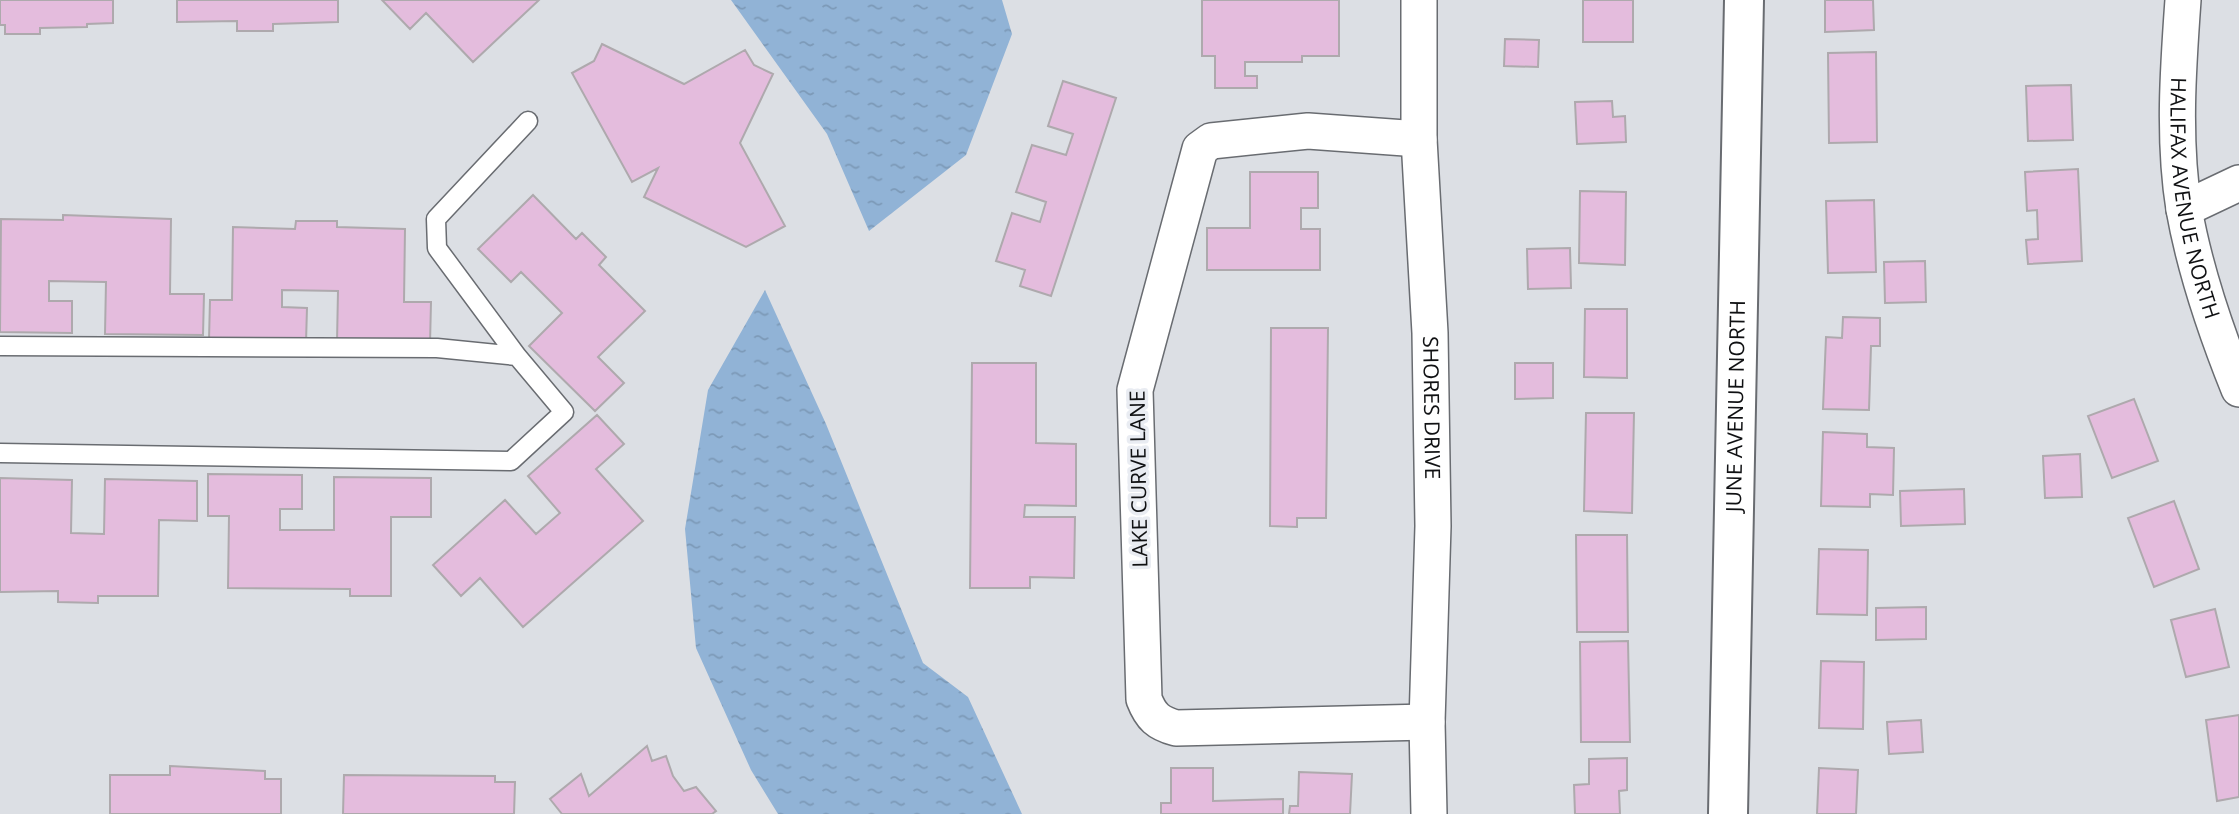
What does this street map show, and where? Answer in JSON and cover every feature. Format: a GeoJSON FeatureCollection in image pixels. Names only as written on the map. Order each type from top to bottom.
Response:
{"type":"FeatureCollection","features":[{"type":"Feature","properties":{"kind":"street","name":"SHORES DRIVE"},"geometry":{"type":"LineString","coordinates":[[1419,0],[1419,139],[1430,333],[1433,512],[1427,722],[1429,814]]}},
{"type":"Feature","properties":{"kind":"street","name":"JUNE AVENUE NORTH"},"geometry":{"type":"LineString","coordinates":[[1728,814],[1744,0]]}},
{"type":"Feature","properties":{"kind":"street","name":"HALIFAX AVENUE NORTH"},"geometry":{"type":"LineString","coordinates":[[2183,0],[2178,62],[2178,158],[2184,209],[2219,339],[2239,390]]}},
{"type":"Feature","properties":{"kind":"street","name":"LAKE CURVE LANE"},"geometry":{"type":"LineString","coordinates":[[1419,139],[1308,131],[1211,141],[1200,149],[1135,390],[1144,699],[1150,714],[1162,724],[1176,728],[1427,722]]}},
{"type":"Feature","properties":{"kind":"street"},"geometry":{"type":"LineString","coordinates":[[2184,209],[2239,183]]}},
{"type":"Feature","properties":{"kind":"lane"},"geometry":{"type":"LineString","coordinates":[[0,453],[512,461],[564,412],[517,356],[437,248],[436,219],[528,121]]}},
{"type":"Feature","properties":{"kind":"lane"},"geometry":{"type":"LineString","coordinates":[[0,346],[437,348],[517,356]]}},
{"type":"Feature","properties":{"kind":"water"},"geometry":{"type":"Polygon","coordinates":[[[731,0],[1002,0],[1012,34],[966,155],[869,231],[827,134],[731,0]]]}},
{"type":"Feature","properties":{"kind":"water"},"geometry":{"type":"Polygon","coordinates":[[[765,290],[826,424],[923,663],[968,697],[1022,814],[778,814],[751,770],[696,648],[685,529],[708,390],[765,290]]]}},
{"type":"Feature","properties":{"kind":"building"},"geometry":{"type":"Polygon","coordinates":[[[0,0],[113,0],[113,23],[87,24],[87,27],[40,28],[40,34],[5,34],[5,25],[0,25],[0,0]]]}},
{"type":"Feature","properties":{"kind":"building"},"geometry":{"type":"Polygon","coordinates":[[[177,0],[338,0],[338,22],[273,24],[273,31],[237,31],[237,21],[177,22],[177,0]]]}},
{"type":"Feature","properties":{"kind":"building"},"geometry":{"type":"Polygon","coordinates":[[[382,0],[539,0],[473,62],[426,13],[410,29],[382,0]]]}},
{"type":"Feature","properties":{"kind":"building"},"geometry":{"type":"Polygon","coordinates":[[[1202,0],[1339,0],[1339,56],[1302,56],[1302,62],[1245,62],[1245,76],[1257,76],[1257,88],[1215,88],[1215,56],[1202,56],[1202,0]]]}},
{"type":"Feature","properties":{"kind":"building"},"geometry":{"type":"Polygon","coordinates":[[[1583,0],[1633,0],[1633,42],[1583,42],[1583,0]]]}},
{"type":"Feature","properties":{"kind":"building"},"geometry":{"type":"Polygon","coordinates":[[[1825,0],[1873,0],[1874,30],[1825,32],[1825,0]]]}},
{"type":"Feature","properties":{"kind":"building"},"geometry":{"type":"Polygon","coordinates":[[[1505,39],[1539,40],[1538,67],[1504,66],[1505,39]]]}},
{"type":"Feature","properties":{"kind":"building"},"geometry":{"type":"Polygon","coordinates":[[[602,44],[684,84],[745,50],[754,65],[773,74],[740,143],[785,226],[746,247],[644,197],[658,168],[632,182],[572,73],[594,61],[602,44]]]}},
{"type":"Feature","properties":{"kind":"building"},"geometry":{"type":"Polygon","coordinates":[[[1876,52],[1877,142],[1829,143],[1828,53],[1876,52]]]}},
{"type":"Feature","properties":{"kind":"building"},"geometry":{"type":"Polygon","coordinates":[[[1063,81],[1116,98],[1051,296],[1020,286],[1025,270],[996,261],[1012,213],[1040,222],[1046,202],[1016,192],[1032,145],[1066,155],[1073,134],[1048,126],[1063,81]]]}},
{"type":"Feature","properties":{"kind":"building"},"geometry":{"type":"Polygon","coordinates":[[[2071,85],[2073,140],[2028,141],[2026,86],[2071,85]]]}},
{"type":"Feature","properties":{"kind":"building"},"geometry":{"type":"Polygon","coordinates":[[[1612,101],[1613,117],[1625,116],[1626,142],[1577,144],[1575,102],[1612,101]]]}},
{"type":"Feature","properties":{"kind":"building"},"geometry":{"type":"Polygon","coordinates":[[[2078,169],[2082,261],[2028,264],[2026,240],[2038,239],[2037,210],[2027,211],[2025,172],[2078,169]]]}},
{"type":"Feature","properties":{"kind":"building"},"geometry":{"type":"Polygon","coordinates":[[[1250,172],[1318,172],[1318,208],[1301,208],[1301,229],[1320,229],[1320,270],[1207,270],[1207,228],[1250,228],[1250,172]]]}},
{"type":"Feature","properties":{"kind":"building"},"geometry":{"type":"Polygon","coordinates":[[[1580,191],[1626,192],[1625,265],[1579,263],[1580,191]]]}},
{"type":"Feature","properties":{"kind":"building"},"geometry":{"type":"Polygon","coordinates":[[[533,195],[576,239],[582,233],[606,257],[599,265],[645,311],[598,357],[624,383],[595,411],[529,346],[562,313],[521,272],[511,282],[478,249],[533,195]]]}},
{"type":"Feature","properties":{"kind":"building"},"geometry":{"type":"Polygon","coordinates":[[[1874,200],[1876,272],[1828,273],[1826,201],[1874,200]]]}},
{"type":"Feature","properties":{"kind":"building"},"geometry":{"type":"Polygon","coordinates":[[[63,215],[171,219],[170,294],[204,294],[203,335],[105,334],[106,282],[49,281],[49,301],[72,301],[72,333],[0,332],[1,219],[63,220],[63,215]]]}},
{"type":"Feature","properties":{"kind":"building"},"geometry":{"type":"Polygon","coordinates":[[[296,221],[337,221],[337,227],[405,229],[404,302],[431,302],[430,344],[337,342],[338,291],[282,290],[282,307],[307,308],[306,342],[209,340],[210,300],[232,300],[233,227],[295,229],[296,221]]]}},
{"type":"Feature","properties":{"kind":"building"},"geometry":{"type":"Polygon","coordinates":[[[1570,248],[1571,288],[1528,289],[1527,249],[1570,248]]]}},
{"type":"Feature","properties":{"kind":"building"},"geometry":{"type":"Polygon","coordinates":[[[1925,261],[1926,302],[1885,303],[1884,262],[1925,261]]]}},
{"type":"Feature","properties":{"kind":"building"},"geometry":{"type":"Polygon","coordinates":[[[1585,309],[1627,309],[1627,378],[1584,377],[1585,309]]]}},
{"type":"Feature","properties":{"kind":"building"},"geometry":{"type":"Polygon","coordinates":[[[1843,317],[1880,318],[1880,346],[1871,346],[1869,410],[1823,409],[1826,337],[1842,338],[1843,317]]]}},
{"type":"Feature","properties":{"kind":"building"},"geometry":{"type":"Polygon","coordinates":[[[1271,328],[1328,328],[1326,518],[1297,518],[1297,527],[1270,526],[1271,328]]]}},
{"type":"Feature","properties":{"kind":"building"},"geometry":{"type":"Polygon","coordinates":[[[972,363],[1036,363],[1036,443],[1076,444],[1076,506],[1025,505],[1024,517],[1075,517],[1074,578],[1030,577],[1030,588],[970,588],[972,363]]]}},
{"type":"Feature","properties":{"kind":"building"},"geometry":{"type":"Polygon","coordinates":[[[1515,363],[1553,363],[1553,398],[1515,399],[1515,363]]]}},
{"type":"Feature","properties":{"kind":"building"},"geometry":{"type":"Polygon","coordinates":[[[2134,399],[2158,461],[2112,478],[2088,416],[2134,399]]]}},
{"type":"Feature","properties":{"kind":"building"},"geometry":{"type":"Polygon","coordinates":[[[1586,413],[1634,413],[1632,513],[1584,511],[1586,413]]]}},
{"type":"Feature","properties":{"kind":"building"},"geometry":{"type":"Polygon","coordinates":[[[597,415],[624,444],[596,469],[643,521],[523,627],[480,578],[461,596],[433,565],[505,500],[536,534],[560,513],[528,476],[597,415]]]}},
{"type":"Feature","properties":{"kind":"building"},"geometry":{"type":"Polygon","coordinates":[[[1823,432],[1867,434],[1867,447],[1894,448],[1893,495],[1870,494],[1870,507],[1821,506],[1823,432]]]}},
{"type":"Feature","properties":{"kind":"building"},"geometry":{"type":"Polygon","coordinates":[[[2080,454],[2082,497],[2045,498],[2043,456],[2080,454]]]}},
{"type":"Feature","properties":{"kind":"building"},"geometry":{"type":"Polygon","coordinates":[[[208,474],[302,475],[302,509],[280,509],[280,530],[334,530],[334,477],[431,478],[431,517],[391,517],[391,596],[350,596],[350,589],[228,588],[229,516],[208,516],[208,474]]]}},
{"type":"Feature","properties":{"kind":"building"},"geometry":{"type":"Polygon","coordinates":[[[0,478],[72,480],[71,533],[104,534],[105,479],[197,481],[197,521],[159,520],[158,596],[98,596],[98,603],[58,602],[58,591],[0,592],[0,478]]]}},
{"type":"Feature","properties":{"kind":"building"},"geometry":{"type":"Polygon","coordinates":[[[1964,489],[1965,524],[1901,526],[1900,491],[1964,489]]]}},
{"type":"Feature","properties":{"kind":"building"},"geometry":{"type":"Polygon","coordinates":[[[2174,501],[2199,569],[2154,587],[2128,518],[2174,501]]]}},
{"type":"Feature","properties":{"kind":"building"},"geometry":{"type":"Polygon","coordinates":[[[1576,535],[1627,535],[1628,632],[1577,632],[1576,535]]]}},
{"type":"Feature","properties":{"kind":"building"},"geometry":{"type":"Polygon","coordinates":[[[1819,549],[1868,550],[1867,615],[1817,614],[1819,549]]]}},
{"type":"Feature","properties":{"kind":"building"},"geometry":{"type":"Polygon","coordinates":[[[1926,607],[1926,639],[1876,640],[1876,608],[1926,607]]]}},
{"type":"Feature","properties":{"kind":"building"},"geometry":{"type":"Polygon","coordinates":[[[2215,609],[2229,667],[2186,677],[2171,620],[2215,609]]]}},
{"type":"Feature","properties":{"kind":"building"},"geometry":{"type":"Polygon","coordinates":[[[1628,641],[1630,742],[1581,742],[1580,642],[1628,641]]]}},
{"type":"Feature","properties":{"kind":"building"},"geometry":{"type":"Polygon","coordinates":[[[1821,661],[1864,662],[1863,729],[1819,728],[1821,661]]]}},
{"type":"Feature","properties":{"kind":"building"},"geometry":{"type":"Polygon","coordinates":[[[2239,715],[2239,797],[2217,801],[2206,720],[2239,715]]]}},
{"type":"Feature","properties":{"kind":"building"},"geometry":{"type":"Polygon","coordinates":[[[1921,720],[1923,752],[1889,754],[1887,722],[1921,720]]]}},
{"type":"Feature","properties":{"kind":"building"},"geometry":{"type":"Polygon","coordinates":[[[647,746],[652,761],[666,756],[673,776],[684,791],[696,787],[716,811],[712,814],[562,814],[550,799],[581,774],[589,796],[647,746]]]}},
{"type":"Feature","properties":{"kind":"building"},"geometry":{"type":"Polygon","coordinates":[[[1627,758],[1627,790],[1619,791],[1620,814],[1575,814],[1574,785],[1589,784],[1589,759],[1627,758]]]}},
{"type":"Feature","properties":{"kind":"building"},"geometry":{"type":"Polygon","coordinates":[[[170,766],[265,771],[265,779],[281,779],[281,814],[110,814],[110,775],[170,775],[170,766]]]}},
{"type":"Feature","properties":{"kind":"building"},"geometry":{"type":"Polygon","coordinates":[[[1171,768],[1213,768],[1213,801],[1283,799],[1283,814],[1161,814],[1161,803],[1171,803],[1171,768]]]}},
{"type":"Feature","properties":{"kind":"building"},"geometry":{"type":"Polygon","coordinates":[[[1819,768],[1858,770],[1856,814],[1817,814],[1819,768]]]}},
{"type":"Feature","properties":{"kind":"building"},"geometry":{"type":"Polygon","coordinates":[[[1299,772],[1352,774],[1350,814],[1289,814],[1290,806],[1298,806],[1299,772]]]}},
{"type":"Feature","properties":{"kind":"building"},"geometry":{"type":"Polygon","coordinates":[[[344,775],[495,776],[495,782],[515,782],[514,814],[343,814],[344,775]]]}}]}
